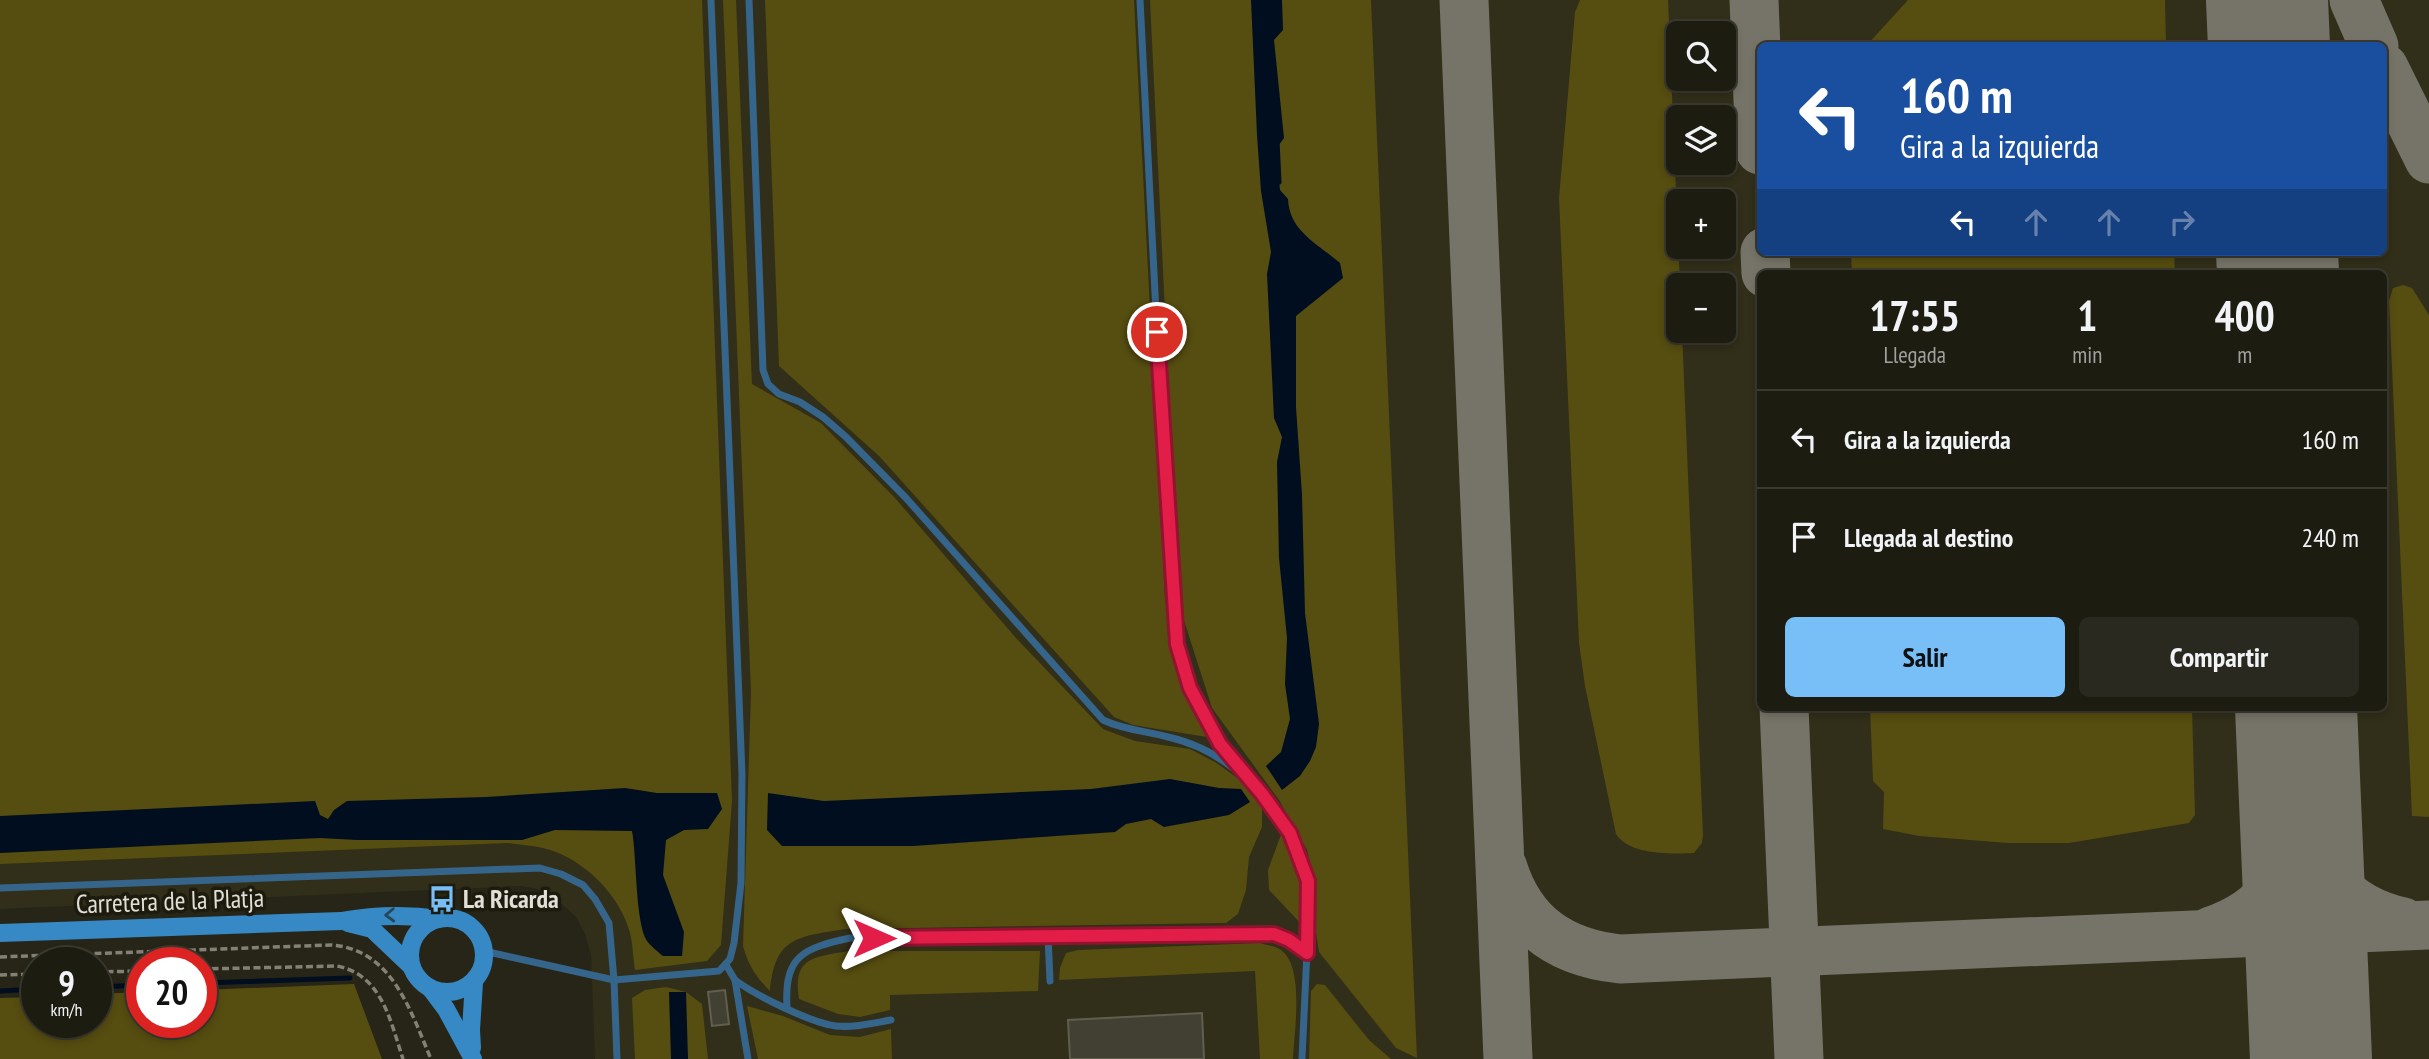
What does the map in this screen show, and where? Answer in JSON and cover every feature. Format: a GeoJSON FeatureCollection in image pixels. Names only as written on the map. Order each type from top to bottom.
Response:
{"type":"FeatureCollection","features":[{"type":"Feature","properties":{"kind":"street","name":"Carretera de la Platja"},"geometry":{"type":"LineString","coordinates":[[0,933],[341,921],[368,916],[409,915],[439,919]]}},
{"type":"Feature","properties":{"kind":"street"},"geometry":{"type":"LineString","coordinates":[[439,919],[456,919],[469,925],[481,940],[484,951],[484,962],[474,982],[471,1030],[473,1059],[446,1009],[421,982],[412,967],[410,950],[414,937],[423,927],[439,919]]}},
{"type":"Feature","properties":{"kind":"street","name":"Carretera de la Platja"},"geometry":{"type":"LineString","coordinates":[[341,921],[372,929],[412,967]]}},
{"type":"Feature","properties":{"kind":"street"},"geometry":{"type":"LineString","coordinates":[[430,989],[454,992],[474,982]]}},
{"type":"Feature","properties":{"kind":"lane"},"geometry":{"type":"LineString","coordinates":[[484,951],[614,980],[719,971],[726,965],[734,943],[741,883],[742,726],[711,0]]}},
{"type":"Feature","properties":{"kind":"lane"},"geometry":{"type":"LineString","coordinates":[[749,0],[763,370],[768,384],[779,394],[800,402],[822,417],[870,460],[1103,720],[1116,726],[1204,748],[1235,769],[1262,794]]}},
{"type":"Feature","properties":{"kind":"lane"},"geometry":{"type":"LineString","coordinates":[[1140,0],[1177,644],[1190,688],[1220,744],[1262,794],[1290,833],[1308,881],[1302,1059]]}},
{"type":"Feature","properties":{"kind":"lane"},"geometry":{"type":"LineString","coordinates":[[0,888],[540,868],[561,874],[583,885],[595,898],[609,923],[617,1059]]}},
{"type":"Feature","properties":{"kind":"lane"},"geometry":{"type":"LineString","coordinates":[[787,1007],[789,971],[800,956],[816,946],[850,938],[1274,934],[1289,940],[1307,953]]}},
{"type":"Feature","properties":{"kind":"lane"},"geometry":{"type":"LineString","coordinates":[[1048,937],[1050,981]]}},
{"type":"Feature","properties":{"kind":"lane"},"geometry":{"type":"LineString","coordinates":[[726,965],[735,979],[749,990],[815,1020],[833,1026],[891,1020]]}},
{"type":"Feature","properties":{"kind":"lane"},"geometry":{"type":"LineString","coordinates":[[735,979],[748,1059]]}},
{"type":"Feature","properties":{"kind":"path"},"geometry":{"type":"LineString","coordinates":[[0,957],[345,946],[371,956],[385,969],[403,999],[431,1059]]}},
{"type":"Feature","properties":{"kind":"path"},"geometry":{"type":"LineString","coordinates":[[217,969],[350,968],[368,980],[376,992],[403,1059]]}},
{"type":"Feature","properties":{"kind":"path"},"geometry":{"type":"LineString","coordinates":[[0,975],[21,974]]}},
{"type":"Feature","properties":{"kind":"shaded area"},"geometry":{"type":"Polygon","coordinates":[[[0,0],[2429,0],[2429,1059],[595,1059],[591,955],[585,934],[576,917],[561,903],[545,891],[520,886],[0,909],[0,0]]]}},
{"type":"Feature","properties":{"kind":"shaded area"},"geometry":{"type":"Polygon","coordinates":[[[0,0],[702,0],[732,801],[721,945],[707,961],[635,970],[626,920],[602,884],[568,858],[550,850],[526,845],[508,843],[0,864],[0,0]]]}},
{"type":"Feature","properties":{"kind":"shaded area"},"geometry":{"type":"Polygon","coordinates":[[[723,0],[736,0],[752,384],[821,423],[895,498],[1016,638],[1103,729],[1135,741],[1190,749],[1215,762],[1253,789],[1262,804],[1262,827],[1249,857],[1246,890],[1238,914],[1226,923],[845,929],[814,934],[792,942],[777,959],[770,991],[750,965],[743,946],[751,692],[723,0]]]}},
{"type":"Feature","properties":{"kind":"shaded area"},"geometry":{"type":"Polygon","coordinates":[[[765,0],[1134,0],[1165,599],[1177,664],[1190,699],[1213,738],[1133,725],[1114,717],[879,456],[779,366],[765,0]]]}},
{"type":"Feature","properties":{"kind":"shaded area"},"geometry":{"type":"Polygon","coordinates":[[[1150,0],[1371,0],[1417,1058],[1396,1048],[1319,952],[1316,933],[1316,887],[1307,850],[1279,800],[1212,708],[1179,605],[1150,0]]]}},
{"type":"Feature","properties":{"kind":"shaded area"},"geometry":{"type":"Polygon","coordinates":[[[1580,0],[1668,0],[1666,91],[1672,91],[1672,105],[1666,105],[1666,175],[1675,175],[1676,189],[1666,189],[1666,259],[1679,259],[1679,273],[1666,273],[1666,343],[1682,343],[1703,835],[1702,843],[1694,853],[1640,850],[1622,841],[1616,834],[1585,686],[1579,643],[1559,198],[1575,12],[1580,0]]]}},
{"type":"Feature","properties":{"kind":"shaded area"},"geometry":{"type":"Polygon","coordinates":[[[1908,0],[2165,0],[2166,42],[1870,42],[1908,0]]]}},
{"type":"Feature","properties":{"kind":"shaded area"},"geometry":{"type":"Polygon","coordinates":[[[1851,256],[2174,256],[2175,270],[1852,270],[1851,256]]]}},
{"type":"Feature","properties":{"kind":"shaded area"},"geometry":{"type":"Polygon","coordinates":[[[2403,285],[2412,288],[2429,315],[2429,817],[2412,816],[2389,301],[2393,288],[2403,285]]]}},
{"type":"Feature","properties":{"kind":"shaded area"},"geometry":{"type":"Polygon","coordinates":[[[1870,711],[2192,711],[2195,815],[2189,823],[2069,843],[2008,843],[1919,836],[1883,829],[1884,792],[1873,781],[1870,711]]]}},
{"type":"Feature","properties":{"kind":"shaded area"},"geometry":{"type":"Polygon","coordinates":[[[1282,832],[1301,878],[1305,928],[1269,890],[1268,870],[1282,832]]]}},
{"type":"Feature","properties":{"kind":"shaded area"},"geometry":{"type":"Polygon","coordinates":[[[1260,943],[1281,950],[1288,958],[1293,971],[1296,985],[1296,1018],[1293,1059],[1260,1059],[1255,971],[1059,980],[1066,953],[1078,950],[1260,943]]]}},
{"type":"Feature","properties":{"kind":"shaded area"},"geometry":{"type":"Polygon","coordinates":[[[849,951],[1040,951],[1038,991],[890,995],[890,1010],[860,1017],[838,1014],[799,999],[799,974],[803,966],[816,957],[849,951]]]}},
{"type":"Feature","properties":{"kind":"shaded area"},"geometry":{"type":"Polygon","coordinates":[[[354,984],[382,1059],[0,1059],[0,998],[21,997],[21,1038],[112,1038],[112,993],[126,993],[126,1038],[217,1038],[217,989],[354,984]]]}},
{"type":"Feature","properties":{"kind":"shaded area"},"geometry":{"type":"Polygon","coordinates":[[[1317,984],[1325,985],[1369,1040],[1391,1059],[1309,1059],[1311,991],[1317,984]]]}},
{"type":"Feature","properties":{"kind":"shaded area"},"geometry":{"type":"Polygon","coordinates":[[[666,987],[686,992],[702,1004],[708,1059],[635,1059],[632,998],[645,990],[666,987]]]}},
{"type":"Feature","properties":{"kind":"shaded area"},"geometry":{"type":"Polygon","coordinates":[[[747,1006],[783,1016],[830,1035],[860,1037],[891,1029],[892,1059],[758,1059],[747,1006]]]}},
{"type":"Feature","properties":{"kind":"water"},"geometry":{"type":"Polygon","coordinates":[[[1251,0],[1282,0],[1283,30],[1274,40],[1284,138],[1276,149],[1280,190],[1288,199],[1293,220],[1306,236],[1340,263],[1343,278],[1296,316],[1296,407],[1302,495],[1305,613],[1319,724],[1316,747],[1310,761],[1300,776],[1282,790],[1266,766],[1281,752],[1290,719],[1285,684],[1287,638],[1279,558],[1277,462],[1282,437],[1274,418],[1267,274],[1271,252],[1261,191],[1251,0]]]}},
{"type":"Feature","properties":{"kind":"water"},"geometry":{"type":"Polygon","coordinates":[[[1170,779],[1241,789],[1250,802],[1229,815],[1164,827],[1151,819],[1126,824],[1115,832],[913,846],[782,846],[767,830],[768,793],[824,801],[1091,789],[1170,779]]]}},
{"type":"Feature","properties":{"kind":"water"},"geometry":{"type":"Polygon","coordinates":[[[625,788],[657,793],[717,793],[722,809],[708,829],[684,830],[666,840],[663,875],[684,932],[682,956],[663,956],[647,941],[643,932],[632,831],[555,830],[522,840],[320,838],[0,853],[0,816],[315,801],[320,815],[328,819],[334,810],[347,801],[486,797],[625,788]]]}},
{"type":"Feature","properties":{"kind":"water"},"geometry":{"type":"Polygon","coordinates":[[[669,992],[686,992],[688,1059],[671,1059],[669,992]]]}},
{"type":"Feature","properties":{"kind":"building"},"geometry":{"type":"Polygon","coordinates":[[[725,990],[729,1024],[712,1026],[708,992],[725,990]]]}},
{"type":"Feature","properties":{"kind":"building"},"geometry":{"type":"Polygon","coordinates":[[[1202,1013],[1204,1059],[1070,1059],[1068,1020],[1202,1013]]]}},
{"type":"Feature","properties":{"kind":"waterway"},"geometry":{"type":"LineString","coordinates":[[1277,140],[1279,182]]}},
{"type":"Feature","properties":{"kind":"waterway"},"geometry":{"type":"LineString","coordinates":[[217,982],[350,978]]}},
{"type":"Feature","properties":{"kind":"waterway"},"geometry":{"type":"LineString","coordinates":[[112,986],[126,986]]}},
{"type":"Feature","properties":{"kind":"waterway"},"geometry":{"type":"LineString","coordinates":[[0,991],[21,990]]}},
{"type":"Feature","properties":{"kind":"taxiway"},"geometry":{"type":"LineString","coordinates":[[1464,0],[1508,1059]]}},
{"type":"Feature","properties":{"kind":"taxiway"},"geometry":{"type":"LineString","coordinates":[[1754,0],[1757,75]]}},
{"type":"Feature","properties":{"kind":"taxiway"},"geometry":{"type":"LineString","coordinates":[[2354,0],[2372,42]]}},
{"type":"Feature","properties":{"kind":"taxiway"},"geometry":{"type":"LineString","coordinates":[[2387,74],[2429,159]]}},
{"type":"Feature","properties":{"kind":"taxiway"},"geometry":{"type":"LineString","coordinates":[[1765,256],[1766,270]]}},
{"type":"Feature","properties":{"kind":"taxiway"},"geometry":{"type":"LineString","coordinates":[[1784,711],[1799,1059]]}},
{"type":"Feature","properties":{"kind":"taxiway"},"geometry":{"type":"LineString","coordinates":[[2301,810],[2314,851],[2334,883],[2363,907],[2381,916],[2403,922]]}},
{"type":"Feature","properties":{"kind":"taxiway"},"geometry":{"type":"LineString","coordinates":[[2211,931],[2249,913],[2276,886],[2293,852],[2301,810]]}},
{"type":"Feature","properties":{"kind":"taxiway"},"geometry":{"type":"LineString","coordinates":[[1503,868],[1521,906],[1546,933],[1580,950],[1620,959],[2429,925]]}},
{"type":"Feature","properties":{"kind":"taxiway"},"geometry":{"type":"LineString","coordinates":[[2308,989],[2323,1035],[2338,1059]]}},
{"type":"Feature","properties":{"kind":"runway"},"geometry":{"type":"LineString","coordinates":[[2267,0],[2269,42]]}},
{"type":"Feature","properties":{"kind":"runway"},"geometry":{"type":"LineString","coordinates":[[2277,256],[2278,270]]}},
{"type":"Feature","properties":{"kind":"runway"},"geometry":{"type":"LineString","coordinates":[[2296,711],[2311,1059]]}},
{"type":"Feature","properties":{"kind":"place","name":"La Ricarda"},"geometry":{"type":"Point","coordinates":[442,899]}},
{"type":"Feature","properties":{"kind":"route"},"geometry":{"type":"LineString","coordinates":[[874,938],[1274,934],[1289,940],[1307,953],[1308,881],[1290,833],[1262,794],[1220,744],[1190,688],[1177,644],[1157,332]]}}]}
